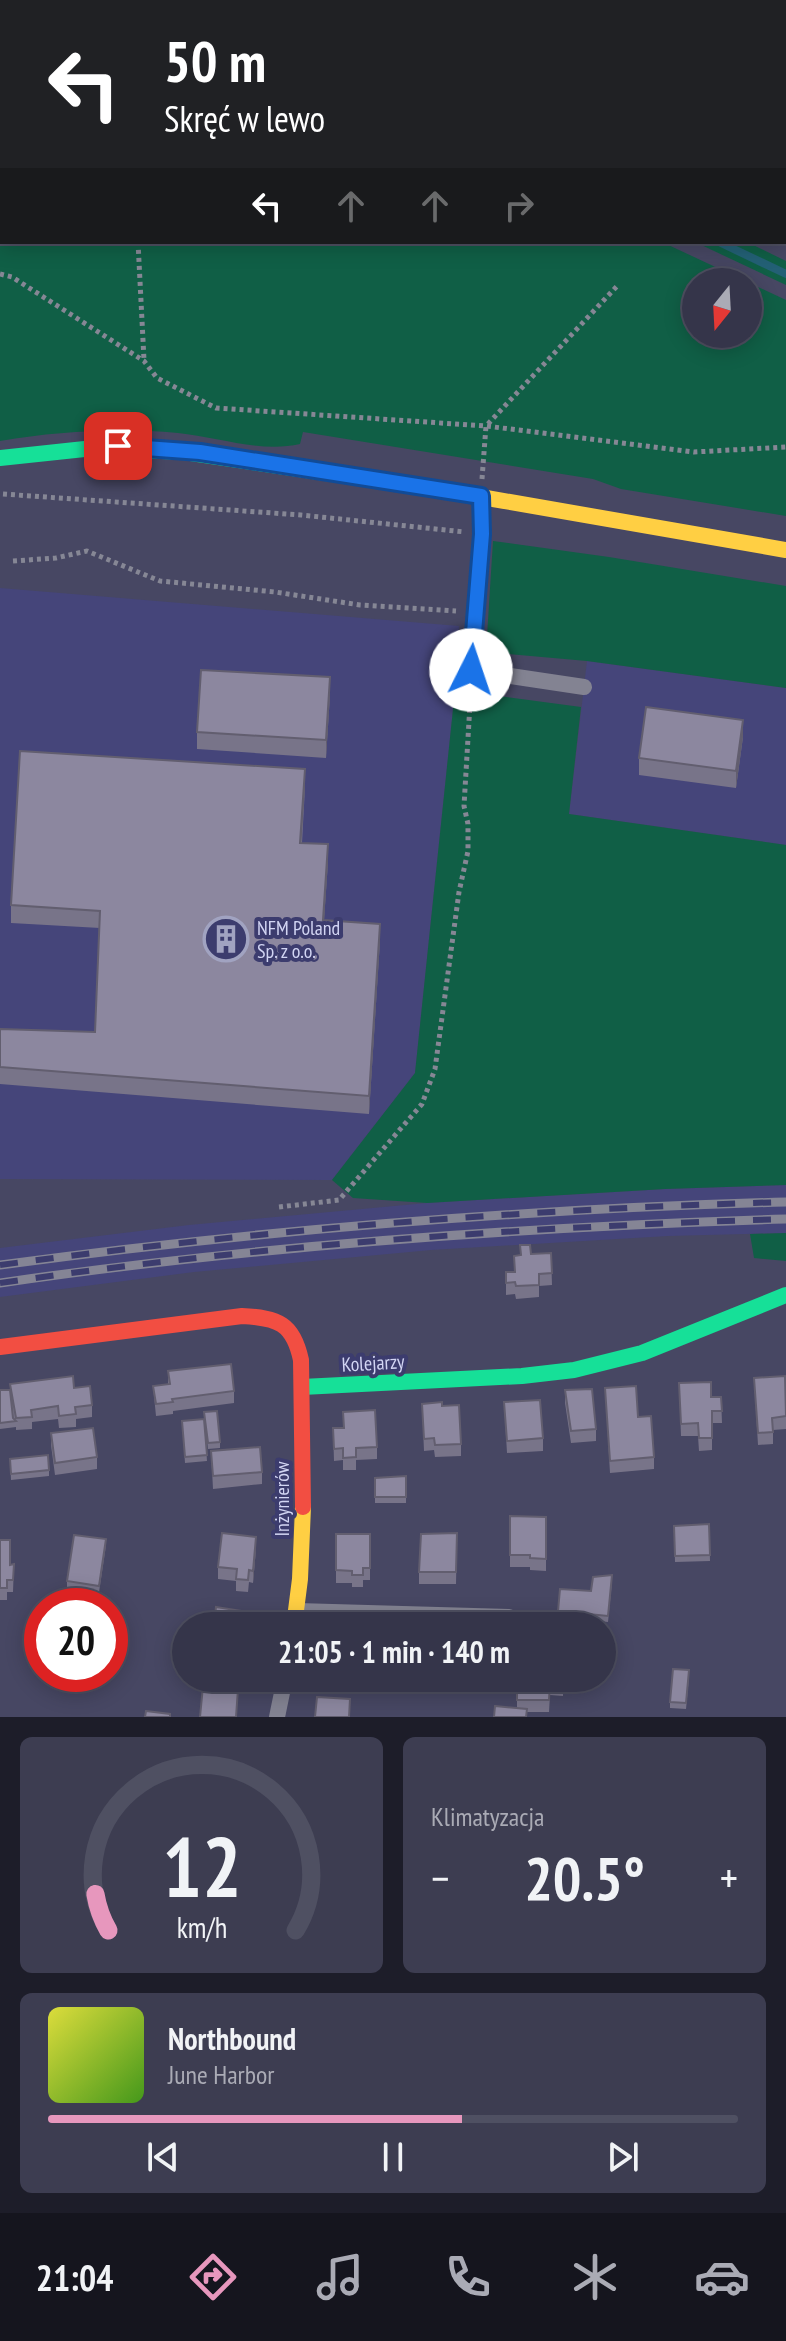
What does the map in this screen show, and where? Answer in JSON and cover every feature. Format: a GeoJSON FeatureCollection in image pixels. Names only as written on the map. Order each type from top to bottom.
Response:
{"type":"FeatureCollection","features":[{"type":"Feature","properties":{"kind":"street"},"geometry":{"type":"LineString","coordinates":[[0,458],[57,449],[118,446],[163,448],[481,496],[786,550]]}},
{"type":"Feature","properties":{"kind":"street"},"geometry":{"type":"LineString","coordinates":[[481,496],[482,534],[471,670],[584,687]]}},
{"type":"Feature","properties":{"kind":"street","name":"Kolejarzy"},"geometry":{"type":"LineString","coordinates":[[302,1387],[522,1376],[586,1367],[642,1353],[786,1295]]}},
{"type":"Feature","properties":{"kind":"street"},"geometry":{"type":"LineString","coordinates":[[0,1347],[242,1316],[265,1317],[285,1325],[295,1338],[302,1387]]}},
{"type":"Feature","properties":{"kind":"street","name":"Inżynierów"},"geometry":{"type":"LineString","coordinates":[[297,1612],[302,1562],[302,1387]]}},
{"type":"Feature","properties":{"kind":"street"},"geometry":{"type":"LineString","coordinates":[[277,1717],[282,1692]]}},
{"type":"Feature","properties":{"kind":"path"},"geometry":{"type":"LineString","coordinates":[[138,244],[144,361]]}},
{"type":"Feature","properties":{"kind":"path"},"geometry":{"type":"LineString","coordinates":[[0,274],[12,277],[144,361],[157,378],[216,408],[486,426],[694,452],[786,447]]}},
{"type":"Feature","properties":{"kind":"path"},"geometry":{"type":"LineString","coordinates":[[481,496],[486,426],[619,284]]}},
{"type":"Feature","properties":{"kind":"path"},"geometry":{"type":"LineString","coordinates":[[3,494],[301,515],[482,534]]}},
{"type":"Feature","properties":{"kind":"path"},"geometry":{"type":"LineString","coordinates":[[13,561],[56,558],[87,551],[160,581],[275,592],[360,605],[476,612]]}},
{"type":"Feature","properties":{"kind":"path"},"geometry":{"type":"LineString","coordinates":[[279,1207],[339,1200],[422,1104],[435,1069],[459,892],[468,851],[464,806],[471,670]]}},
{"type":"Feature","properties":{"kind":"shaded area"},"geometry":{"type":"Polygon","coordinates":[[[0,588],[459,626],[415,1073],[332,1180],[0,1179],[0,588]]]}},
{"type":"Feature","properties":{"kind":"shaded area"},"geometry":{"type":"Polygon","coordinates":[[[587,661],[786,688],[786,845],[569,814],[587,661]]]}},
{"type":"Feature","properties":{"kind":"shaded area"},"geometry":{"type":"Polygon","coordinates":[[[786,1185],[786,1233],[668,1236],[431,1250],[194,1272],[0,1297],[0,1248],[189,1225],[427,1203],[786,1185]]]}},
{"type":"Feature","properties":{"kind":"green space"},"geometry":{"type":"Polygon","coordinates":[[[0,244],[666,244],[718,268],[682,268],[682,348],[762,348],[762,289],[786,300],[786,516],[621,489],[593,479],[303,432],[300,444],[270,447],[178,433],[111,431],[0,441],[0,244]]]}},
{"type":"Feature","properties":{"kind":"green space"},"geometry":{"type":"Polygon","coordinates":[[[699,244],[751,244],[786,261],[786,285],[762,274],[762,268],[750,268],[699,244]]]}},
{"type":"Feature","properties":{"kind":"green space"},"geometry":{"type":"Polygon","coordinates":[[[493,541],[786,586],[786,688],[587,661],[486,652],[493,541]]]}},
{"type":"Feature","properties":{"kind":"green space"},"geometry":{"type":"Polygon","coordinates":[[[455,690],[581,707],[569,814],[786,845],[786,1185],[427,1203],[353,1198],[332,1180],[415,1073],[455,690]]]}},
{"type":"Feature","properties":{"kind":"green space"},"geometry":{"type":"Polygon","coordinates":[[[786,1233],[786,1261],[754,1258],[750,1234],[786,1233]]]}},
{"type":"Feature","properties":{"kind":"building"},"geometry":{"type":"Polygon","coordinates":[[[201,670],[330,677],[326,740],[197,732],[201,670]]]}},
{"type":"Feature","properties":{"kind":"building"},"geometry":{"type":"Polygon","coordinates":[[[646,707],[743,720],[736,771],[639,758],[646,707]]]}},
{"type":"Feature","properties":{"kind":"building","name":"NFM Poland Sp. z o.o."},"geometry":{"type":"Polygon","coordinates":[[[20,751],[305,769],[300,843],[328,844],[323,920],[380,924],[369,1096],[0,1067],[0,1029],[95,1032],[100,911],[11,905],[20,751]]]}},
{"type":"Feature","properties":{"kind":"building"},"geometry":{"type":"Polygon","coordinates":[[[520,1245],[530,1245],[531,1254],[551,1253],[552,1273],[539,1274],[539,1285],[506,1283],[506,1272],[515,1272],[514,1256],[521,1255],[520,1245]]]}},
{"type":"Feature","properties":{"kind":"building"},"geometry":{"type":"Polygon","coordinates":[[[231,1364],[234,1391],[156,1404],[153,1386],[170,1384],[168,1371],[231,1364]]]}},
{"type":"Feature","properties":{"kind":"building"},"geometry":{"type":"Polygon","coordinates":[[[73,1376],[74,1388],[90,1386],[92,1405],[75,1407],[76,1414],[59,1416],[58,1406],[31,1410],[32,1417],[16,1418],[10,1384],[73,1376]]]}},
{"type":"Feature","properties":{"kind":"building"},"geometry":{"type":"Polygon","coordinates":[[[785,1376],[786,1416],[772,1418],[773,1432],[758,1433],[754,1378],[785,1376]]]}},
{"type":"Feature","properties":{"kind":"building"},"geometry":{"type":"Polygon","coordinates":[[[711,1382],[711,1397],[721,1397],[722,1411],[712,1411],[712,1438],[699,1438],[698,1423],[681,1424],[679,1383],[711,1382]]]}},
{"type":"Feature","properties":{"kind":"building"},"geometry":{"type":"Polygon","coordinates":[[[636,1386],[638,1417],[651,1416],[654,1457],[610,1461],[605,1388],[636,1386]]]}},
{"type":"Feature","properties":{"kind":"building"},"geometry":{"type":"Polygon","coordinates":[[[592,1389],[596,1429],[571,1431],[565,1390],[592,1389]]]}},
{"type":"Feature","properties":{"kind":"building"},"geometry":{"type":"Polygon","coordinates":[[[0,1390],[10,1390],[16,1421],[0,1423],[0,1390]]]}},
{"type":"Feature","properties":{"kind":"building"},"geometry":{"type":"Polygon","coordinates":[[[540,1400],[543,1438],[507,1441],[504,1402],[540,1400]]]}},
{"type":"Feature","properties":{"kind":"building"},"geometry":{"type":"Polygon","coordinates":[[[442,1402],[442,1406],[459,1405],[461,1444],[435,1445],[434,1438],[424,1439],[422,1404],[442,1402]]]}},
{"type":"Feature","properties":{"kind":"building"},"geometry":{"type":"Polygon","coordinates":[[[375,1410],[377,1447],[356,1448],[356,1457],[343,1458],[343,1448],[334,1449],[333,1428],[344,1428],[343,1412],[375,1410]]]}},
{"type":"Feature","properties":{"kind":"building"},"geometry":{"type":"Polygon","coordinates":[[[217,1411],[220,1442],[208,1443],[204,1412],[217,1411]]]}},
{"type":"Feature","properties":{"kind":"building"},"geometry":{"type":"Polygon","coordinates":[[[204,1419],[207,1455],[185,1457],[182,1421],[204,1419]]]}},
{"type":"Feature","properties":{"kind":"building"},"geometry":{"type":"Polygon","coordinates":[[[93,1428],[97,1457],[55,1463],[51,1433],[93,1428]]]}},
{"type":"Feature","properties":{"kind":"building"},"geometry":{"type":"Polygon","coordinates":[[[260,1447],[262,1472],[213,1476],[211,1451],[260,1447]]]}},
{"type":"Feature","properties":{"kind":"building"},"geometry":{"type":"Polygon","coordinates":[[[48,1455],[49,1470],[11,1474],[10,1459],[48,1455]]]}},
{"type":"Feature","properties":{"kind":"building"},"geometry":{"type":"Polygon","coordinates":[[[406,1476],[406,1497],[375,1497],[375,1478],[406,1476]]]}},
{"type":"Feature","properties":{"kind":"building"},"geometry":{"type":"Polygon","coordinates":[[[510,1516],[546,1517],[546,1559],[510,1555],[510,1516]]]}},
{"type":"Feature","properties":{"kind":"building"},"geometry":{"type":"Polygon","coordinates":[[[709,1524],[710,1555],[675,1556],[674,1526],[709,1524]]]}},
{"type":"Feature","properties":{"kind":"building"},"geometry":{"type":"Polygon","coordinates":[[[222,1533],[256,1537],[253,1571],[249,1570],[248,1580],[236,1579],[237,1569],[218,1567],[222,1533]]]}},
{"type":"Feature","properties":{"kind":"building"},"geometry":{"type":"Polygon","coordinates":[[[457,1533],[456,1572],[419,1572],[421,1534],[457,1533]]]}},
{"type":"Feature","properties":{"kind":"building"},"geometry":{"type":"Polygon","coordinates":[[[336,1534],[370,1534],[370,1568],[363,1568],[363,1575],[336,1570],[336,1534]]]}},
{"type":"Feature","properties":{"kind":"building"},"geometry":{"type":"Polygon","coordinates":[[[74,1535],[106,1539],[99,1586],[67,1581],[74,1535]]]}},
{"type":"Feature","properties":{"kind":"building"},"geometry":{"type":"Polygon","coordinates":[[[0,1540],[10,1540],[10,1565],[14,1564],[13,1580],[7,1580],[7,1588],[0,1588],[0,1540]]]}},
{"type":"Feature","properties":{"kind":"building"},"geometry":{"type":"Polygon","coordinates":[[[612,1575],[608,1612],[558,1611],[560,1589],[591,1591],[593,1577],[612,1575]]]}},
{"type":"Feature","properties":{"kind":"building"},"geometry":{"type":"Polygon","coordinates":[[[216,1607],[242,1611],[242,1612],[215,1612],[216,1607]]]}},
{"type":"Feature","properties":{"kind":"building"},"geometry":{"type":"Polygon","coordinates":[[[673,1669],[689,1670],[686,1703],[670,1702],[673,1669]]]}},
{"type":"Feature","properties":{"kind":"building"},"geometry":{"type":"Polygon","coordinates":[[[202,1692],[238,1692],[236,1717],[200,1717],[202,1692]]]}},
{"type":"Feature","properties":{"kind":"building"},"geometry":{"type":"Polygon","coordinates":[[[517,1692],[549,1692],[549,1700],[517,1700],[517,1692]]]}},
{"type":"Feature","properties":{"kind":"building"},"geometry":{"type":"Polygon","coordinates":[[[317,1697],[350,1699],[349,1717],[315,1717],[317,1697]]]}},
{"type":"Feature","properties":{"kind":"building"},"geometry":{"type":"Polygon","coordinates":[[[495,1706],[527,1709],[526,1717],[494,1717],[495,1706]]]}},
{"type":"Feature","properties":{"kind":"building"},"geometry":{"type":"Polygon","coordinates":[[[146,1711],[170,1714],[170,1717],[145,1717],[146,1711]]]}},
{"type":"Feature","properties":{"kind":"waterway"},"geometry":{"type":"LineString","coordinates":[[723,244],[786,274]]}},
{"type":"Feature","properties":{"kind":"railway"},"geometry":{"type":"LineString","coordinates":[[0,1265],[196,1241],[392,1223],[589,1210],[786,1202]]}},
{"type":"Feature","properties":{"kind":"railway"},"geometry":{"type":"LineString","coordinates":[[0,1283],[196,1258],[392,1240],[589,1227],[786,1219]]}},
{"type":"Feature","properties":{"kind":"traffic: fast"},"geometry":{"type":"LineString","coordinates":[[0,458],[94,448],[184,452],[441,490]]}},
{"type":"Feature","properties":{"kind":"traffic: fast"},"geometry":{"type":"LineString","coordinates":[[302,1387],[522,1376],[574,1370],[642,1353],[786,1295]]}},
{"type":"Feature","properties":{"kind":"traffic: slow"},"geometry":{"type":"LineString","coordinates":[[441,490],[786,550]]}},
{"type":"Feature","properties":{"kind":"traffic: slow"},"geometry":{"type":"LineString","coordinates":[[296,1612],[303,1507]]}},
{"type":"Feature","properties":{"kind":"traffic: jam"},"geometry":{"type":"LineString","coordinates":[[0,1347],[242,1316],[282,1325],[293,1338],[301,1360],[303,1507]]}},
{"type":"Feature","properties":{"kind":"place","name":"NFM Poland Sp. z o.o."},"geometry":{"type":"Point","coordinates":[226,939]}},
{"type":"Feature","properties":{"kind":"route"},"geometry":{"type":"LineString","coordinates":[[118,446],[200,452],[481,496],[482,534],[471,670]]}}]}
